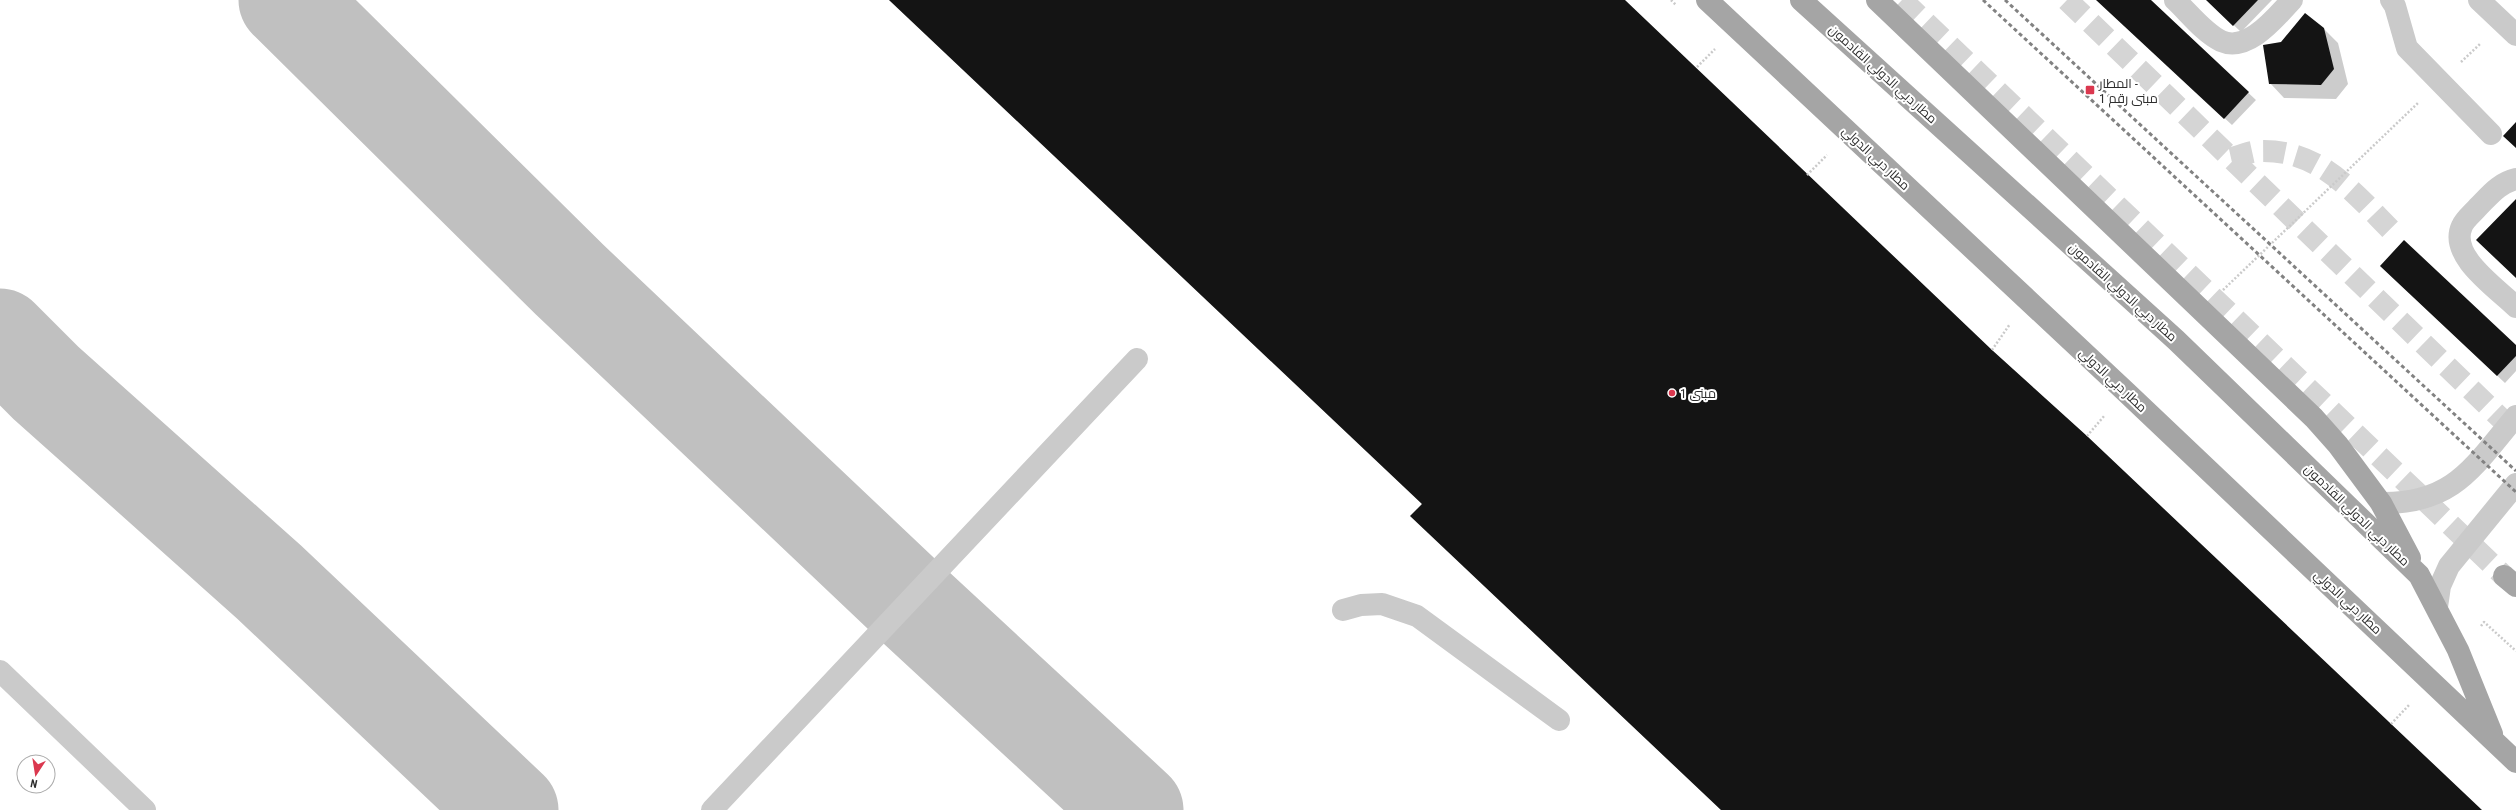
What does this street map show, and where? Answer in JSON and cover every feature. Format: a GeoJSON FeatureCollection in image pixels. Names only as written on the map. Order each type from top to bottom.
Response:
{"type":"FeatureCollection","features":[{"type":"Feature","properties":{"kind":"main road","name":"مطار دبي الدولي"},"geometry":{"type":"LineString","coordinates":[[1707,0],[2516,762]]}},
{"type":"Feature","properties":{"kind":"main road","name":"مطار دبي الدولي القادمون"},"geometry":{"type":"LineString","coordinates":[[1801,0],[2176,340],[2419,575]]}},
{"type":"Feature","properties":{"kind":"main road","name":"مطار دبي الدولي القادمون"},"geometry":{"type":"LineString","coordinates":[[1877,0],[2314,418],[2338,445],[2381,503],[2437,607],[2461,656],[2495,741]]}},
{"type":"Feature","properties":{"kind":"lane"},"geometry":{"type":"LineString","coordinates":[[2175,0],[2210,34],[2222,42],[2235,44],[2249,40],[2292,0]]}},
{"type":"Feature","properties":{"kind":"lane"},"geometry":{"type":"LineString","coordinates":[[2479,0],[2516,35]]}},
{"type":"Feature","properties":{"kind":"lane"},"geometry":{"type":"LineString","coordinates":[[2396,2],[2407,48],[2492,134]]}},
{"type":"Feature","properties":{"kind":"lane"},"geometry":{"type":"LineString","coordinates":[[2516,179],[2505,182],[2494,190],[2462,225],[2459,238],[2462,252],[2470,264],[2516,306]]}},
{"type":"Feature","properties":{"kind":"lane"},"geometry":{"type":"LineString","coordinates":[[712,810],[1137,359]]}},
{"type":"Feature","properties":{"kind":"lane"},"geometry":{"type":"LineString","coordinates":[[2381,503],[2403,503],[2424,499],[2445,491],[2463,479],[2516,416]]}},
{"type":"Feature","properties":{"kind":"lane"},"geometry":{"type":"LineString","coordinates":[[2437,607],[2440,586],[2448,566],[2516,484]]}},
{"type":"Feature","properties":{"kind":"lane"},"geometry":{"type":"LineString","coordinates":[[1343,610],[1362,604],[1382,604],[1417,616],[1559,720]]}},
{"type":"Feature","properties":{"kind":"lane"},"geometry":{"type":"LineString","coordinates":[[0,671],[145,810]]}},
{"type":"Feature","properties":{"kind":"path"},"geometry":{"type":"LineString","coordinates":[[2459,64],[2482,42]]}},
{"type":"Feature","properties":{"kind":"path"},"geometry":{"type":"LineString","coordinates":[[2218,295],[2425,96]]}},
{"type":"Feature","properties":{"kind":"path"},"geometry":{"type":"LineString","coordinates":[[2087,436],[2105,415]]}},
{"type":"Feature","properties":{"kind":"building","name":"مبنى 1"},"geometry":{"type":"Polygon","coordinates":[[[889,0],[1625,0],[1992,350],[2087,436],[2482,810],[1721,810],[1410,516],[1422,504],[889,0]]]}},
{"type":"Feature","properties":{"kind":"building"},"geometry":{"type":"Polygon","coordinates":[[[2096,0],[2151,0],[2249,92],[2224,119],[2096,0]]]}},
{"type":"Feature","properties":{"kind":"building"},"geometry":{"type":"Polygon","coordinates":[[[2206,0],[2258,0],[2233,26],[2206,0]]]}},
{"type":"Feature","properties":{"kind":"building"},"geometry":{"type":"Polygon","coordinates":[[[2305,13],[2324,28],[2334,69],[2321,85],[2269,84],[2263,45],[2281,42],[2305,13]]]}},
{"type":"Feature","properties":{"kind":"building"},"geometry":{"type":"Polygon","coordinates":[[[2516,122],[2516,148],[2503,136],[2516,122]]]}},
{"type":"Feature","properties":{"kind":"building"},"geometry":{"type":"Polygon","coordinates":[[[2516,199],[2516,278],[2476,240],[2516,199]]]}},
{"type":"Feature","properties":{"kind":"building"},"geometry":{"type":"Polygon","coordinates":[[[2404,240],[2516,345],[2516,356],[2497,376],[2380,266],[2404,240]]]}},
{"type":"Feature","properties":{"kind":"taxiway"},"geometry":{"type":"LineString","coordinates":[[287,0],[570,280],[909,601],[1135,810]]}},
{"type":"Feature","properties":{"kind":"taxiway"},"geometry":{"type":"LineString","coordinates":[[0,337],[46,383],[269,582],[510,810]]}},
{"type":"Feature","properties":{"kind":"tunnel"},"geometry":{"type":"LineString","coordinates":[[1902,0],[2504,576]]}},
{"type":"Feature","properties":{"kind":"tunnel"},"geometry":{"type":"LineString","coordinates":[[2067,0],[2516,433]]}},
{"type":"Feature","properties":{"kind":"tunnel"},"geometry":{"type":"LineString","coordinates":[[2231,158],[2257,151],[2282,152],[2302,158],[2320,166],[2352,191],[2396,235]]}},
{"type":"Feature","properties":{"kind":"railway"},"geometry":{"type":"LineString","coordinates":[[1983,0],[2516,492]]}},
{"type":"Feature","properties":{"kind":"railway"},"geometry":{"type":"LineString","coordinates":[[2005,0],[2516,471]]}},
{"type":"Feature","properties":{"kind":"place","name":"المطار - مبنى رقم 1"},"geometry":{"type":"Point","coordinates":[2090,90]}},
{"type":"Feature","properties":{"kind":"place","name":"مبنى 1"},"geometry":{"type":"Point","coordinates":[1672,393]}}]}
